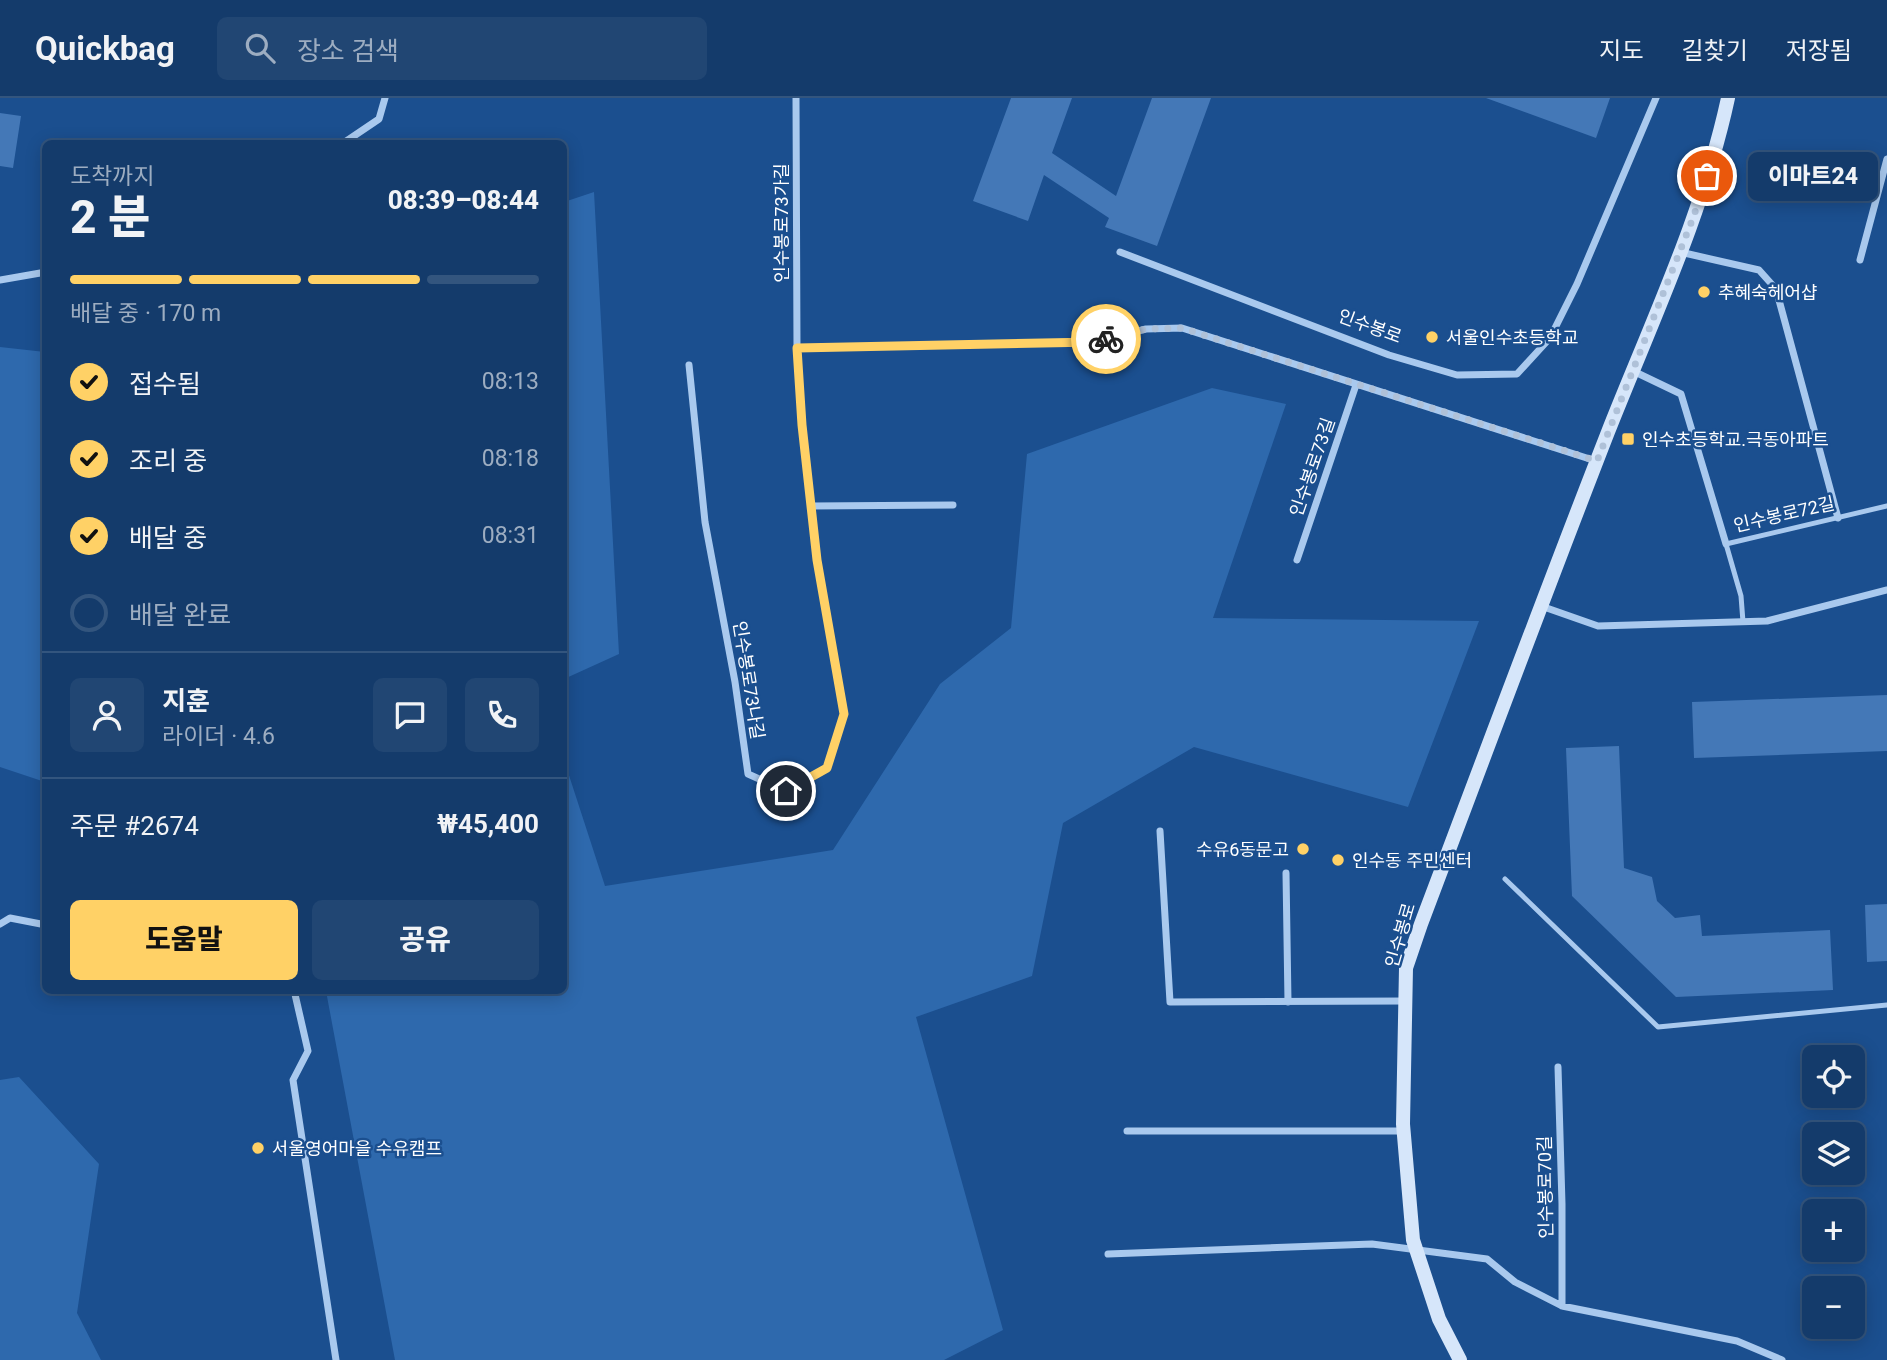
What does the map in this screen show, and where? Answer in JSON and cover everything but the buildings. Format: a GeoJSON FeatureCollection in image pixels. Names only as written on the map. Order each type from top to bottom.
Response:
{"type":"FeatureCollection","features":[{"type":"Feature","properties":{"kind":"main road","name":"인수봉로"},"geometry":{"type":"LineString","coordinates":[[1460,1360],[1438,1319],[1412,1240],[1404,1131],[1406,968],[1541,606],[1679,252],[1720,135],[1728,98]]}},
{"type":"Feature","properties":{"kind":"street"},"geometry":{"type":"LineString","coordinates":[[348,140],[379,119],[385,98]]}},
{"type":"Feature","properties":{"kind":"street","name":"인수봉로73가길"},"geometry":{"type":"LineString","coordinates":[[796,98],[797,348]]}},
{"type":"Feature","properties":{"kind":"street","name":"인수봉로"},"geometry":{"type":"LineString","coordinates":[[1120,252],[1389,355],[1457,375],[1517,374],[1550,338],[1577,284],[1656,98]]}},
{"type":"Feature","properties":{"kind":"street"},"geometry":{"type":"LineString","coordinates":[[1860,260],[1887,159]]}},
{"type":"Feature","properties":{"kind":"street"},"geometry":{"type":"LineString","coordinates":[[1679,252],[1759,270],[1776,289],[1838,518]]}},
{"type":"Feature","properties":{"kind":"street"},"geometry":{"type":"LineString","coordinates":[[0,280],[42,273]]}},
{"type":"Feature","properties":{"kind":"street"},"geometry":{"type":"LineString","coordinates":[[797,348],[1095,342],[1146,329],[1182,328],[1597,461]]}},
{"type":"Feature","properties":{"kind":"street","name":"인수봉로73나길"},"geometry":{"type":"LineString","coordinates":[[689,365],[705,522],[735,682],[748,774],[786,791],[827,768],[844,714],[817,560],[802,425],[797,348]]}},
{"type":"Feature","properties":{"kind":"street"},"geometry":{"type":"LineString","coordinates":[[1632,370],[1681,394],[1726,544]]}},
{"type":"Feature","properties":{"kind":"street","name":"인수봉로73길"},"geometry":{"type":"LineString","coordinates":[[1297,560],[1356,385]]}},
{"type":"Feature","properties":{"kind":"street"},"geometry":{"type":"LineString","coordinates":[[811,506],[953,505]]}},
{"type":"Feature","properties":{"kind":"street"},"geometry":{"type":"LineString","coordinates":[[1541,606],[1598,626],[1767,621],[1887,590]]}},
{"type":"Feature","properties":{"kind":"street"},"geometry":{"type":"LineString","coordinates":[[1160,831],[1170,1002],[1406,1001]]}},
{"type":"Feature","properties":{"kind":"street"},"geometry":{"type":"LineString","coordinates":[[1286,873],[1288,1002]]}},
{"type":"Feature","properties":{"kind":"street"},"geometry":{"type":"LineString","coordinates":[[0,924],[10,918],[42,924]]}},
{"type":"Feature","properties":{"kind":"street"},"geometry":{"type":"LineString","coordinates":[[294,994],[308,1051],[293,1080],[336,1360]]}},
{"type":"Feature","properties":{"kind":"street","name":"인수봉로70길"},"geometry":{"type":"LineString","coordinates":[[1558,1066],[1562,1306]]}},
{"type":"Feature","properties":{"kind":"street"},"geometry":{"type":"LineString","coordinates":[[1127,1131],[1404,1131]]}},
{"type":"Feature","properties":{"kind":"street"},"geometry":{"type":"LineString","coordinates":[[1108,1254],[1372,1244],[1487,1259],[1515,1282],[1562,1306],[1737,1341],[1782,1360]]}},
{"type":"Feature","properties":{"kind":"lane","name":"인수봉로72길"},"geometry":{"type":"LineString","coordinates":[[1743,622],[1741,596],[1726,544],[1887,506]]}},
{"type":"Feature","properties":{"kind":"lane"},"geometry":{"type":"LineString","coordinates":[[1505,880],[1658,1027],[1887,1004]]}},
{"type":"Feature","properties":{"kind":"shaded area"},"geometry":{"type":"Polygon","coordinates":[[[594,192],[619,654],[567,678],[567,201],[594,192]]]}},
{"type":"Feature","properties":{"kind":"shaded area"},"geometry":{"type":"Polygon","coordinates":[[[0,347],[42,352],[42,781],[0,767],[0,347]]]}},
{"type":"Feature","properties":{"kind":"shaded area"},"geometry":{"type":"Polygon","coordinates":[[[1212,388],[1286,404],[1213,618],[1479,621],[1408,807],[1194,747],[1063,823],[1032,976],[916,1017],[1003,1330],[944,1360],[395,1360],[327,994],[567,994],[567,769],[605,886],[833,850],[940,684],[1011,628],[1027,454],[1212,388]]]}},
{"type":"Feature","properties":{"kind":"shaded area"},"geometry":{"type":"Polygon","coordinates":[[[19,1077],[99,1164],[77,1313],[101,1360],[0,1360],[0,1080],[19,1077]]]}},
{"type":"Feature","properties":{"kind":"way so far"},"geometry":{"type":"LineString","coordinates":[[1106,339],[1146,329],[1182,328],[1597,461],[1707,176]]}},
{"type":"Feature","properties":{"kind":"place","name":"이마트24"},"geometry":{"type":"Point","coordinates":[1707,176]}},
{"type":"Feature","properties":{"kind":"place","name":"추혜숙헤어샵"},"geometry":{"type":"Point","coordinates":[1704,292]}},
{"type":"Feature","properties":{"kind":"place","name":"서울인수초등학교"},"geometry":{"type":"Point","coordinates":[1432,337]}},
{"type":"Feature","properties":{"kind":"place","name":"인수초등학교.극동아파트"},"geometry":{"type":"Point","coordinates":[1628,439]}},
{"type":"Feature","properties":{"kind":"place","name":"수유6동문고"},"geometry":{"type":"Point","coordinates":[1303,849]}},
{"type":"Feature","properties":{"kind":"place","name":"인수동 주민센터"},"geometry":{"type":"Point","coordinates":[1338,860]}},
{"type":"Feature","properties":{"kind":"place","name":"서울영어마을 수유캠프"},"geometry":{"type":"Point","coordinates":[258,1148]}},
{"type":"Feature","properties":{"kind":"route"},"geometry":{"type":"LineString","coordinates":[[786,791],[827,768],[844,714],[817,560],[802,425],[797,348],[1095,342],[1106,339]]}}]}
